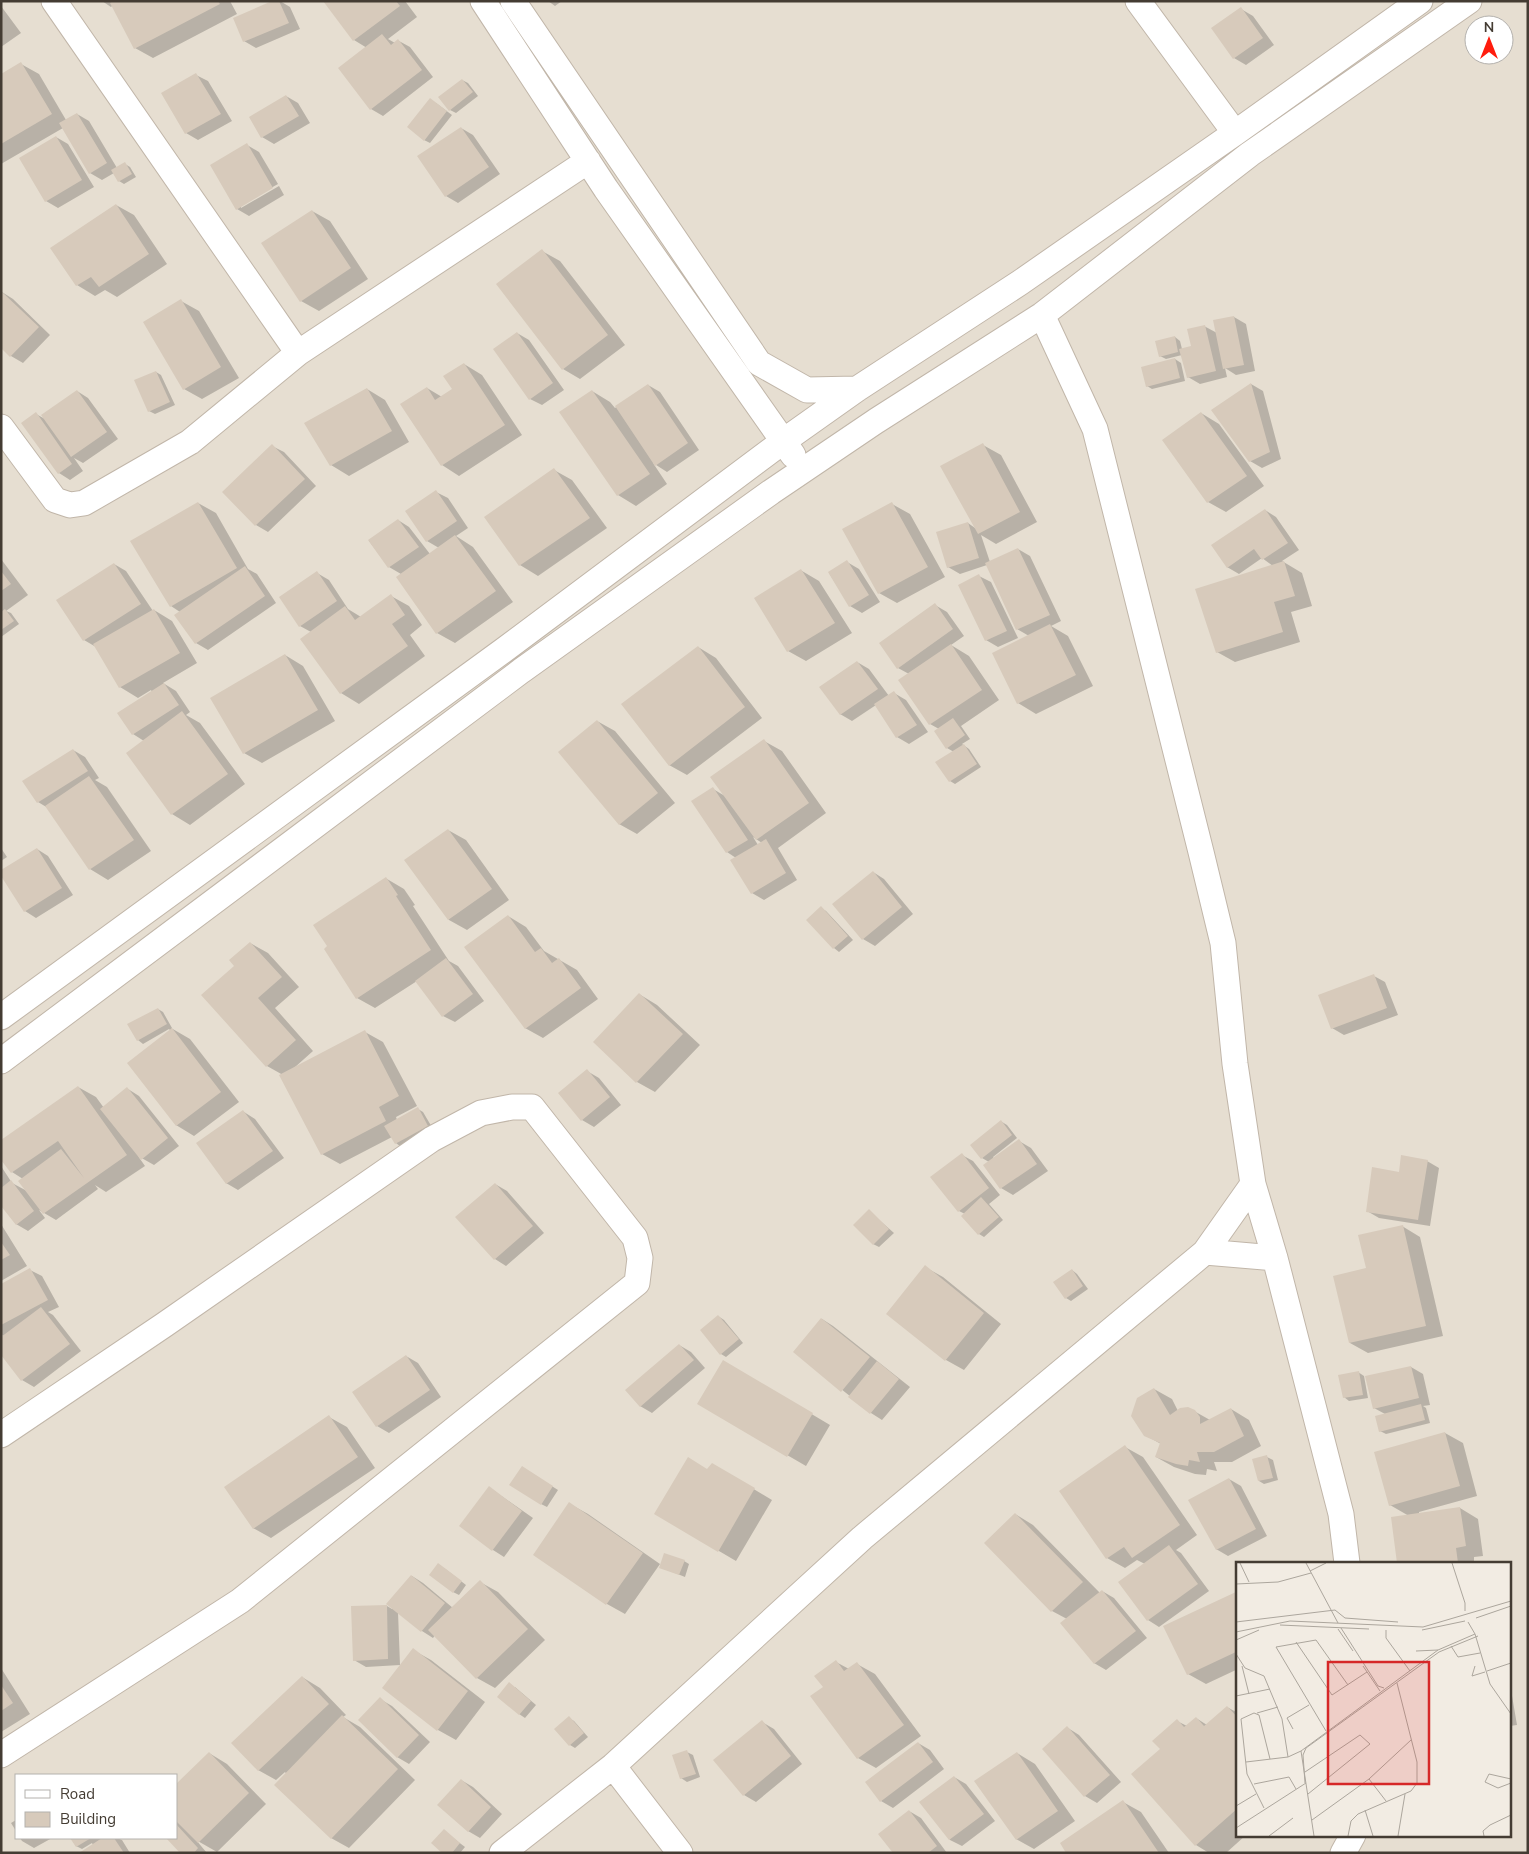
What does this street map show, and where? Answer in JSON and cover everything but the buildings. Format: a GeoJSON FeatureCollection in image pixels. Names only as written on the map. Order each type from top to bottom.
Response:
{"type":"FeatureCollection","features":[{"type":"Feature","properties":{"kind":"street"},"geometry":{"type":"LineString","coordinates":[[54,1],[298,353]]}},
{"type":"Feature","properties":{"kind":"street"},"geometry":{"type":"LineString","coordinates":[[483,1],[606,189],[784,440],[803,471]]}},
{"type":"Feature","properties":{"kind":"street"},"geometry":{"type":"LineString","coordinates":[[513,1],[759,363],[808,390],[857,389]]}},
{"type":"Feature","properties":{"kind":"street"},"geometry":{"type":"LineString","coordinates":[[1138,1],[1235,133]]}},
{"type":"Feature","properties":{"kind":"street"},"geometry":{"type":"LineString","coordinates":[[1,1017],[504,650],[784,440],[857,389],[1021,282],[1420,1]]}},
{"type":"Feature","properties":{"kind":"street"},"geometry":{"type":"LineString","coordinates":[[1,1061],[513,677],[876,421],[1042,315],[1250,154],[1469,1]]}},
{"type":"Feature","properties":{"kind":"street"},"geometry":{"type":"LineString","coordinates":[[1,427],[55,500],[70,505],[84,503],[190,442],[298,353],[588,161]]}},
{"type":"Feature","properties":{"kind":"street"},"geometry":{"type":"LineString","coordinates":[[1042,315],[1095,429],[1203,861],[1223,944],[1235,1064],[1253,1184],[1275,1258],[1341,1514],[1347,1562]]}},
{"type":"Feature","properties":{"kind":"street"},"geometry":{"type":"LineString","coordinates":[[1,1434],[164,1325],[432,1139],[481,1113],[512,1107],[532,1107],[635,1238],[640,1258],[637,1283],[240,1601],[1,1755]]}},
{"type":"Feature","properties":{"kind":"street"},"geometry":{"type":"LineString","coordinates":[[502,1853],[614,1766],[862,1538],[1205,1252],[1253,1184]]}},
{"type":"Feature","properties":{"kind":"street"},"geometry":{"type":"LineString","coordinates":[[1205,1252],[1275,1258]]}},
{"type":"Feature","properties":{"kind":"street"},"geometry":{"type":"LineString","coordinates":[[614,1766],[680,1853]]}},
{"type":"Feature","properties":{"kind":"street"},"geometry":{"type":"LineString","coordinates":[[1343,1853],[1352,1836]]}},
{"type":"Feature","properties":{"kind":"shaded area"},"geometry":{"type":"Polygon","coordinates":[[[1,1],[1528,1],[1528,1853],[1,1853],[1,1]]]}}]}
